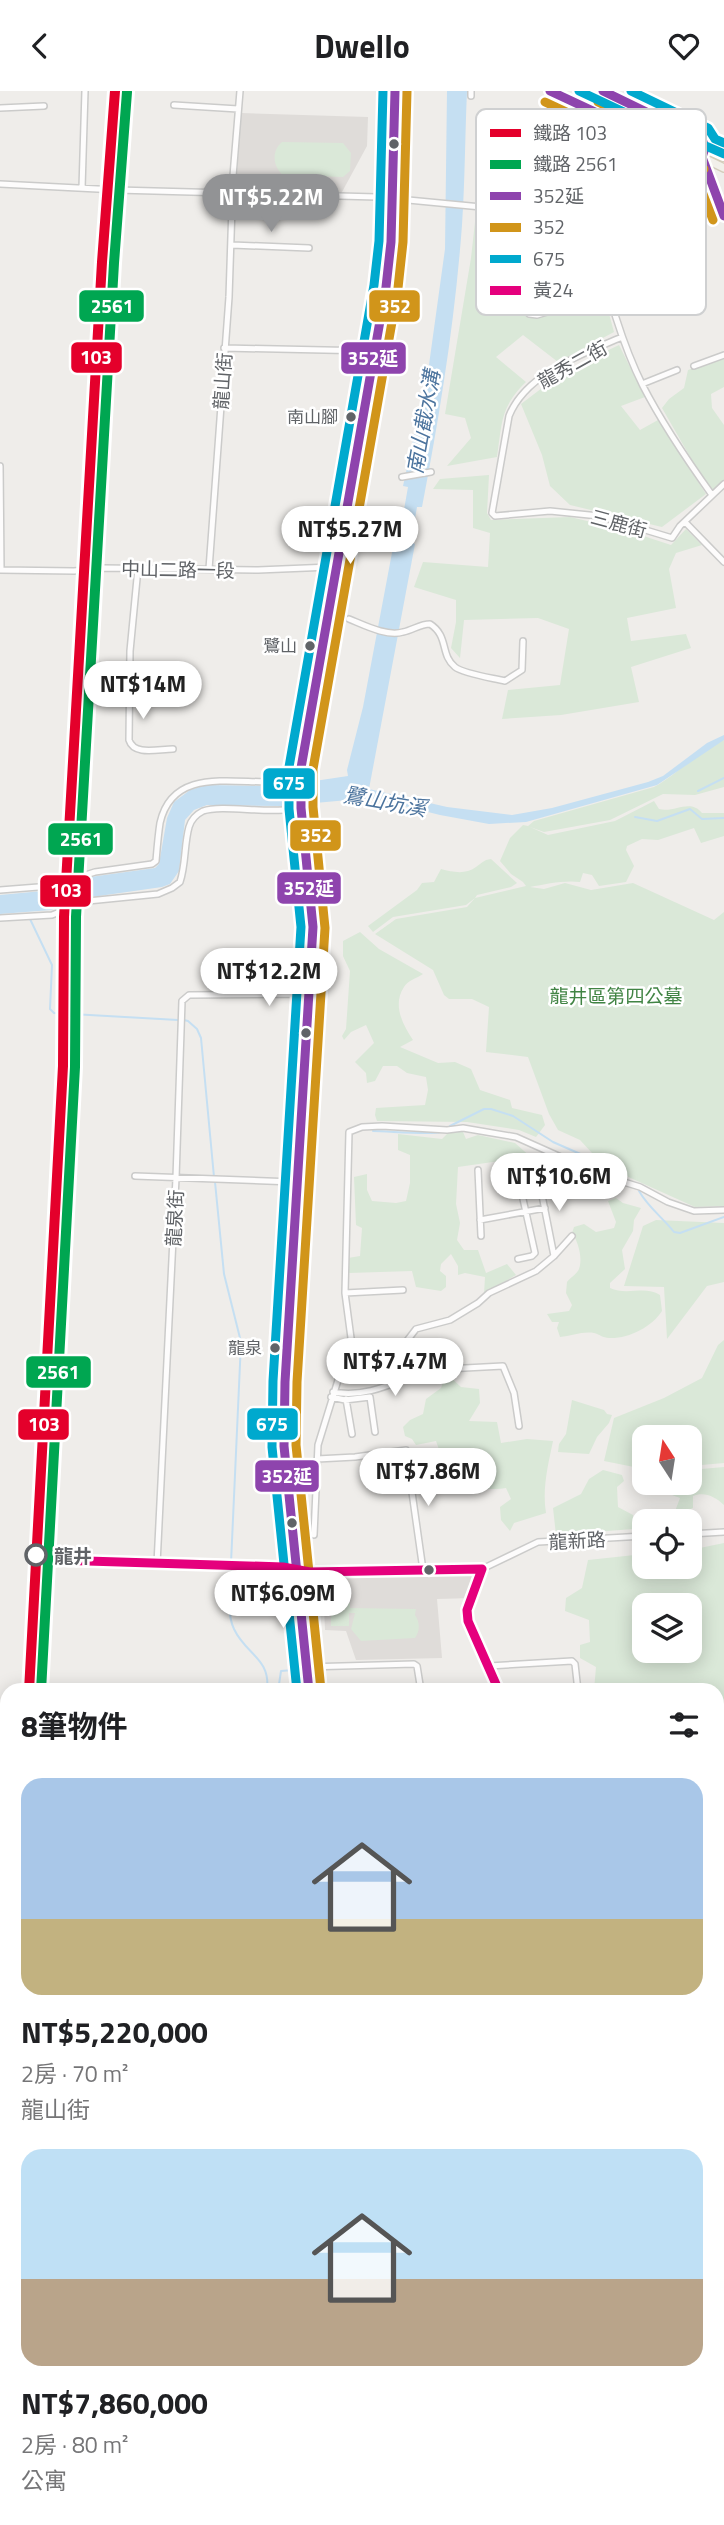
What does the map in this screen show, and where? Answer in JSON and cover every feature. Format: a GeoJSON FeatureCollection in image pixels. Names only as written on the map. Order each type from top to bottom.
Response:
{"type":"FeatureCollection","features":[{"type":"Feature","properties":{"kind":"main road"},"geometry":{"type":"LineString","coordinates":[[566,91],[603,109]]}},
{"type":"Feature","properties":{"kind":"main road"},"geometry":{"type":"LineString","coordinates":[[582,91],[621,109]]}},
{"type":"Feature","properties":{"kind":"main road"},"geometry":{"type":"LineString","coordinates":[[706,148],[724,157]]}},
{"type":"Feature","properties":{"kind":"main road"},"geometry":{"type":"LineString","coordinates":[[706,159],[724,167]]}},
{"type":"Feature","properties":{"kind":"street"},"geometry":{"type":"LineString","coordinates":[[82,188],[85,91]]}},
{"type":"Feature","properties":{"kind":"street","name":"龍山街"},"geometry":{"type":"LineString","coordinates":[[209,569],[240,91]]}},
{"type":"Feature","properties":{"kind":"street"},"geometry":{"type":"LineString","coordinates":[[308,1683],[298,1571],[281,1443],[308,1071],[305,928],[292,809],[292,781],[298,732],[379,281],[387,91]]}},
{"type":"Feature","properties":{"kind":"street"},"geometry":{"type":"LineString","coordinates":[[301,1683],[277,1389],[289,1182],[313,927],[301,808],[301,782],[310,712],[376,347],[391,242],[395,91]]}},
{"type":"Feature","properties":{"kind":"street"},"geometry":{"type":"LineString","coordinates":[[550,91],[589,109]]}},
{"type":"Feature","properties":{"kind":"street"},"geometry":{"type":"LineString","coordinates":[[603,91],[641,109]]}},
{"type":"Feature","properties":{"kind":"street"},"geometry":{"type":"LineString","coordinates":[[174,105],[238,109]]}},
{"type":"Feature","properties":{"kind":"street"},"geometry":{"type":"LineString","coordinates":[[0,108],[44,106]]}},
{"type":"Feature","properties":{"kind":"street"},"geometry":{"type":"LineString","coordinates":[[706,168],[724,216]]}},
{"type":"Feature","properties":{"kind":"street"},"geometry":{"type":"LineString","coordinates":[[0,184],[384,197],[476,208]]}},
{"type":"Feature","properties":{"kind":"street"},"geometry":{"type":"LineString","coordinates":[[232,245],[309,248]]}},
{"type":"Feature","properties":{"kind":"street"},"geometry":{"type":"LineString","coordinates":[[615,315],[642,384],[670,435],[712,495]]}},
{"type":"Feature","properties":{"kind":"street","name":"龍秀二街"},"geometry":{"type":"LineString","coordinates":[[492,513],[509,416],[515,402],[530,386],[568,361],[622,337]]}},
{"type":"Feature","properties":{"kind":"street"},"geometry":{"type":"LineString","coordinates":[[224,348],[312,351],[367,350],[376,347]]}},
{"type":"Feature","properties":{"kind":"street"},"geometry":{"type":"LineString","coordinates":[[366,401],[372,358],[367,350]]}},
{"type":"Feature","properties":{"kind":"street"},"geometry":{"type":"LineString","coordinates":[[694,366],[724,355]]}},
{"type":"Feature","properties":{"kind":"street"},"geometry":{"type":"LineString","coordinates":[[642,384],[677,370]]}},
{"type":"Feature","properties":{"kind":"street"},"geometry":{"type":"LineString","coordinates":[[0,466],[0,570]]}},
{"type":"Feature","properties":{"kind":"street"},"geometry":{"type":"LineString","coordinates":[[402,477],[431,473]]}},
{"type":"Feature","properties":{"kind":"street","name":"三鹿街"},"geometry":{"type":"LineString","coordinates":[[492,513],[495,516],[568,512],[599,516],[673,538],[685,521],[724,484]]}},
{"type":"Feature","properties":{"kind":"street"},"geometry":{"type":"LineString","coordinates":[[685,521],[724,562]]}},
{"type":"Feature","properties":{"kind":"street"},"geometry":{"type":"LineString","coordinates":[[138,568],[130,675],[129,740],[131,746],[137,750],[173,749]]}},
{"type":"Feature","properties":{"kind":"street","name":"中山二路一段"},"geometry":{"type":"LineString","coordinates":[[0,570],[337,568]]}},
{"type":"Feature","properties":{"kind":"street"},"geometry":{"type":"LineString","coordinates":[[349,619],[374,629],[401,633],[419,625],[430,624],[442,635],[449,661],[458,670],[505,681],[522,670],[523,641]]}},
{"type":"Feature","properties":{"kind":"street"},"geometry":{"type":"LineString","coordinates":[[0,890],[51,886],[92,873],[154,863],[163,814],[175,796],[190,786],[210,781],[292,781]]}},
{"type":"Feature","properties":{"kind":"street"},"geometry":{"type":"LineString","coordinates":[[0,918],[52,915],[88,901],[162,893],[180,882],[185,866],[189,826],[198,814],[209,810],[270,812],[292,809]]}},
{"type":"Feature","properties":{"kind":"street","name":"龍泉街"},"geometry":{"type":"LineString","coordinates":[[157,1564],[176,1178],[181,1001],[189,995],[306,994]]}},
{"type":"Feature","properties":{"kind":"street"},"geometry":{"type":"LineString","coordinates":[[302,1038],[302,1066],[308,1071]]}},
{"type":"Feature","properties":{"kind":"street"},"geometry":{"type":"LineString","coordinates":[[297,1082],[302,1084],[303,1117]]}},
{"type":"Feature","properties":{"kind":"street"},"geometry":{"type":"LineString","coordinates":[[314,1535],[320,1436],[350,1342],[345,1293],[349,1132],[362,1127],[382,1126],[447,1130],[463,1128],[516,1137],[601,1174],[640,1187],[668,1202],[694,1211],[724,1210]]}},
{"type":"Feature","properties":{"kind":"street"},"geometry":{"type":"LineString","coordinates":[[135,1176],[289,1182],[296,1184],[297,1212],[303,1220],[300,1212],[299,1166]]}},
{"type":"Feature","properties":{"kind":"street"},"geometry":{"type":"LineString","coordinates":[[478,1170],[481,1236]]}},
{"type":"Feature","properties":{"kind":"street"},"geometry":{"type":"LineString","coordinates":[[517,1172],[535,1253],[518,1259]]}},
{"type":"Feature","properties":{"kind":"street"},"geometry":{"type":"LineString","coordinates":[[537,1175],[554,1256]]}},
{"type":"Feature","properties":{"kind":"street"},"geometry":{"type":"LineString","coordinates":[[480,1220],[545,1208]]}},
{"type":"Feature","properties":{"kind":"street"},"geometry":{"type":"LineString","coordinates":[[332,1395],[382,1390],[407,1378],[401,1360],[402,1346],[416,1329],[450,1320],[489,1293],[536,1271],[572,1236]]}},
{"type":"Feature","properties":{"kind":"street"},"geometry":{"type":"LineString","coordinates":[[345,1293],[403,1290]]}},
{"type":"Feature","properties":{"kind":"street"},"geometry":{"type":"LineString","coordinates":[[280,1319],[290,1320]]}},
{"type":"Feature","properties":{"kind":"street"},"geometry":{"type":"LineString","coordinates":[[446,1369],[479,1365],[503,1366],[511,1385],[519,1426]]}},
{"type":"Feature","properties":{"kind":"street"},"geometry":{"type":"LineString","coordinates":[[332,1395],[346,1399],[371,1398],[375,1432]]}},
{"type":"Feature","properties":{"kind":"street"},"geometry":{"type":"LineString","coordinates":[[346,1399],[352,1434]]}},
{"type":"Feature","properties":{"kind":"street"},"geometry":{"type":"LineString","coordinates":[[317,1458],[355,1457],[406,1450],[423,1570]]}},
{"type":"Feature","properties":{"kind":"street"},"geometry":{"type":"LineString","coordinates":[[702,1533],[724,1532]]}},
{"type":"Feature","properties":{"kind":"street","name":"龍新路"},"geometry":{"type":"LineString","coordinates":[[55,1560],[231,1565],[290,1568],[298,1571],[482,1569],[538,1542],[632,1537]]}},
{"type":"Feature","properties":{"kind":"street"},"geometry":{"type":"LineString","coordinates":[[482,1569],[467,1610],[468,1621],[496,1683]]}},
{"type":"Feature","properties":{"kind":"street"},"geometry":{"type":"LineString","coordinates":[[489,1666],[572,1661],[577,1683]]}},
{"type":"Feature","properties":{"kind":"street"},"geometry":{"type":"LineString","coordinates":[[300,1667],[414,1664],[417,1666],[420,1683]]}},
{"type":"Feature","properties":{"kind":"shaded area"},"geometry":{"type":"Polygon","coordinates":[[[241,113],[368,117],[367,146],[342,192],[236,188],[241,113]]]}},
{"type":"Feature","properties":{"kind":"shaded area"},"geometry":{"type":"Polygon","coordinates":[[[481,1574],[472,1598],[437,1599],[442,1658],[356,1660],[346,1631],[325,1630],[324,1607],[318,1607],[317,1575],[481,1574]]]}},
{"type":"Feature","properties":{"kind":"green space"},"geometry":{"type":"Polygon","coordinates":[[[282,142],[343,143],[351,153],[350,171],[343,177],[283,175],[277,168],[275,159],[276,150],[282,142]]]}},
{"type":"Feature","properties":{"kind":"green space"},"geometry":{"type":"Polygon","coordinates":[[[476,213],[476,315],[609,315],[614,332],[558,362],[523,335],[496,357],[526,382],[507,408],[497,457],[447,466],[471,438],[465,418],[445,414],[476,213]]]}},
{"type":"Feature","properties":{"kind":"green space"},"geometry":{"type":"Polygon","coordinates":[[[619,345],[645,397],[621,406],[640,430],[658,420],[706,494],[662,527],[570,505],[550,486],[542,455],[521,404],[563,372],[619,345]]]}},
{"type":"Feature","properties":{"kind":"green space"},"geometry":{"type":"Polygon","coordinates":[[[724,357],[724,387],[711,394],[712,408],[724,425],[724,483],[712,495],[662,408],[684,388],[688,370],[724,357]]]}},
{"type":"Feature","properties":{"kind":"green space"},"geometry":{"type":"Polygon","coordinates":[[[489,475],[487,513],[491,520],[570,517],[622,529],[671,545],[686,529],[702,545],[676,553],[669,569],[676,608],[627,618],[631,641],[686,634],[691,648],[631,667],[639,702],[561,715],[502,719],[508,690],[560,685],[569,629],[538,618],[464,620],[460,658],[451,648],[456,622],[456,600],[414,587],[423,562],[488,567],[490,533],[473,528],[473,490],[433,489],[440,479],[489,475]]]}},
{"type":"Feature","properties":{"kind":"green space","name":"龍井區第四公墓"},"geometry":{"type":"Polygon","coordinates":[[[724,740],[724,787],[695,795],[663,794],[610,820],[544,832],[530,827],[548,835],[615,821],[654,801],[659,809],[687,806],[702,813],[724,813],[724,836],[701,843],[694,828],[658,840],[642,839],[627,846],[626,850],[634,866],[626,882],[599,886],[592,875],[583,873],[580,882],[561,882],[530,887],[544,889],[565,883],[591,890],[633,883],[714,920],[724,912],[724,1206],[695,1207],[604,1166],[580,1140],[558,1130],[549,1114],[528,1057],[486,1052],[489,1007],[472,999],[449,999],[444,995],[433,970],[375,934],[396,919],[467,907],[475,898],[526,886],[500,861],[510,838],[523,825],[528,826],[534,821],[654,787],[705,749],[724,740]]]}},
{"type":"Feature","properties":{"kind":"green space"},"geometry":{"type":"Polygon","coordinates":[[[491,859],[517,883],[511,887],[477,895],[466,905],[393,917],[373,932],[368,926],[417,890],[422,883],[434,882],[441,869],[468,871],[491,859]]]}},
{"type":"Feature","properties":{"kind":"green space"},"geometry":{"type":"Polygon","coordinates":[[[360,932],[379,949],[423,974],[407,983],[401,994],[400,1015],[413,1040],[400,1047],[438,1063],[455,1062],[471,1069],[480,1090],[510,1100],[512,1108],[542,1115],[545,1125],[536,1137],[519,1130],[467,1122],[377,1121],[376,1108],[425,1105],[428,1090],[426,1077],[407,1073],[397,1066],[383,1066],[375,1081],[367,1083],[366,1073],[355,1062],[374,1043],[366,1025],[351,1032],[344,1040],[342,1036],[346,1029],[350,971],[343,956],[343,941],[360,932]]]}},
{"type":"Feature","properties":{"kind":"green space"},"geometry":{"type":"Polygon","coordinates":[[[449,1132],[463,1132],[466,1139],[478,1135],[515,1143],[541,1166],[514,1159],[458,1167],[456,1204],[460,1223],[457,1240],[464,1250],[478,1250],[486,1273],[507,1264],[516,1275],[484,1294],[485,1277],[465,1273],[458,1275],[458,1266],[451,1254],[441,1264],[440,1271],[446,1276],[446,1287],[441,1291],[416,1287],[412,1271],[349,1273],[348,1258],[360,1256],[362,1228],[356,1225],[354,1177],[367,1174],[367,1190],[372,1201],[406,1201],[410,1183],[410,1155],[398,1150],[398,1134],[442,1139],[449,1132]]]}},
{"type":"Feature","properties":{"kind":"green space"},"geometry":{"type":"Polygon","coordinates":[[[616,1198],[641,1208],[634,1220],[633,1231],[622,1250],[625,1269],[610,1283],[610,1288],[654,1292],[660,1295],[662,1311],[646,1327],[624,1336],[607,1338],[581,1333],[560,1337],[557,1328],[559,1322],[552,1322],[547,1314],[569,1311],[572,1305],[566,1293],[567,1282],[580,1265],[578,1245],[572,1233],[574,1227],[584,1224],[596,1232],[614,1228],[616,1222],[608,1201],[616,1198]]]}},
{"type":"Feature","properties":{"kind":"green space"},"geometry":{"type":"Polygon","coordinates":[[[656,1220],[724,1223],[724,1282],[707,1286],[667,1339],[664,1287],[624,1286],[643,1226],[656,1220]]]}},
{"type":"Feature","properties":{"kind":"green space"},"geometry":{"type":"Polygon","coordinates":[[[724,1340],[724,1463],[702,1465],[702,1425],[632,1425],[632,1467],[604,1461],[614,1418],[664,1398],[702,1378],[718,1345],[724,1340]]]}},
{"type":"Feature","properties":{"kind":"green space"},"geometry":{"type":"Polygon","coordinates":[[[446,1373],[461,1387],[479,1389],[480,1403],[469,1421],[497,1422],[501,1443],[527,1439],[553,1441],[545,1486],[546,1513],[514,1523],[510,1531],[501,1520],[500,1507],[511,1499],[506,1488],[484,1488],[476,1481],[467,1461],[442,1458],[436,1441],[416,1445],[412,1439],[405,1436],[403,1427],[423,1414],[426,1399],[441,1388],[446,1373]]]}},
{"type":"Feature","properties":{"kind":"green space"},"geometry":{"type":"Polygon","coordinates":[[[572,1400],[612,1415],[589,1454],[558,1452],[559,1444],[566,1434],[572,1400]]]}},
{"type":"Feature","properties":{"kind":"green space"},"geometry":{"type":"Polygon","coordinates":[[[724,1467],[724,1505],[702,1494],[702,1469],[724,1467]]]}},
{"type":"Feature","properties":{"kind":"green space"},"geometry":{"type":"Polygon","coordinates":[[[603,1470],[622,1475],[624,1481],[617,1487],[618,1507],[632,1514],[632,1529],[556,1535],[553,1508],[581,1494],[589,1479],[603,1470]]]}},
{"type":"Feature","properties":{"kind":"green space"},"geometry":{"type":"Polygon","coordinates":[[[672,1495],[697,1495],[693,1496],[693,1508],[690,1509],[676,1509],[680,1498],[672,1495]]]}},
{"type":"Feature","properties":{"kind":"green space"},"geometry":{"type":"Polygon","coordinates":[[[724,1543],[724,1683],[595,1683],[596,1667],[580,1658],[580,1645],[590,1642],[589,1620],[565,1611],[566,1598],[582,1588],[588,1560],[632,1555],[632,1579],[702,1579],[702,1548],[724,1543]]]}},
{"type":"Feature","properties":{"kind":"green space"},"geometry":{"type":"Polygon","coordinates":[[[331,1603],[350,1603],[350,1608],[416,1609],[418,1632],[415,1638],[361,1641],[351,1629],[355,1613],[349,1613],[349,1626],[331,1626],[331,1603]]]}},
{"type":"Feature","properties":{"kind":"water"},"geometry":{"type":"Polygon","coordinates":[[[447,91],[467,91],[459,261],[435,437],[422,507],[417,507],[411,542],[415,544],[369,789],[447,807],[512,815],[552,808],[648,782],[663,776],[707,743],[724,735],[724,740],[657,785],[526,822],[489,824],[376,799],[282,806],[207,805],[194,810],[185,820],[179,871],[170,884],[85,898],[51,910],[0,914],[0,895],[53,890],[90,877],[155,868],[159,864],[167,818],[174,802],[190,790],[206,785],[281,786],[348,776],[347,770],[363,707],[394,542],[399,538],[408,487],[403,486],[428,372],[445,249],[447,91]]]}},
{"type":"Feature","properties":{"kind":"waterway"},"geometry":{"type":"LineString","coordinates":[[698,791],[724,778]]}},
{"type":"Feature","properties":{"kind":"waterway"},"geometry":{"type":"LineString","coordinates":[[635,817],[657,821],[690,809],[702,819],[724,818]]}},
{"type":"Feature","properties":{"kind":"waterway"},"geometry":{"type":"LineString","coordinates":[[30,919],[52,965],[50,1009],[54,1013],[178,1020]]}},
{"type":"Feature","properties":{"kind":"waterway"},"geometry":{"type":"LineString","coordinates":[[184,1020],[197,1029],[201,1038],[214,1177]]}},
{"type":"Feature","properties":{"kind":"waterway"},"geometry":{"type":"LineString","coordinates":[[450,1126],[484,1109],[491,1109],[513,1116],[553,1142],[585,1156]]}},
{"type":"Feature","properties":{"kind":"waterway"},"geometry":{"type":"LineString","coordinates":[[373,1131],[441,1132]]}},
{"type":"Feature","properties":{"kind":"waterway"},"geometry":{"type":"LineString","coordinates":[[215,1182],[224,1274],[241,1342],[231,1563]]}},
{"type":"Feature","properties":{"kind":"waterway"},"geometry":{"type":"LineString","coordinates":[[639,1191],[674,1232],[680,1233],[724,1217]]}},
{"type":"Feature","properties":{"kind":"waterway"},"geometry":{"type":"LineString","coordinates":[[231,1568],[229,1599],[234,1629],[261,1664],[267,1683]]}},
{"type":"Feature","properties":{"kind":"waterway"},"geometry":{"type":"LineString","coordinates":[[279,1683],[281,1671],[293,1670]]}},
{"type":"Feature","properties":{"kind":"rail line","name":"103"},"geometry":{"type":"LineString","coordinates":[[29,1683],[63,1066],[64,917],[102,262],[115,91]]}},
{"type":"Feature","properties":{"kind":"rail line","name":"2561"},"geometry":{"type":"LineString","coordinates":[[41,1683],[75,1067],[76,917],[114,263],[127,92]]}},
{"type":"Feature","properties":{"kind":"transit line","name":"675"},"geometry":{"type":"LineString","coordinates":[[296,1683],[272,1447],[273,1381],[301,927],[289,809],[289,767],[374,285],[379,241],[383,91]]}},
{"type":"Feature","properties":{"kind":"transit line","name":"352延"},"geometry":{"type":"LineString","coordinates":[[308,1683],[284,1446],[285,1382],[313,927],[301,808],[301,768],[386,287],[391,242],[395,91]]}},
{"type":"Feature","properties":{"kind":"transit line","name":"352"},"geometry":{"type":"LineString","coordinates":[[320,1683],[296,1445],[297,1382],[325,928],[313,807],[313,769],[398,288],[403,242],[407,91]]}},
{"type":"Feature","properties":{"kind":"transit line","name":"352延"},"geometry":{"type":"LineString","coordinates":[[550,91],[589,109]]}},
{"type":"Feature","properties":{"kind":"transit line","name":"675"},"geometry":{"type":"LineString","coordinates":[[579,91],[617,109]]}},
{"type":"Feature","properties":{"kind":"transit line","name":"352延"},"geometry":{"type":"LineString","coordinates":[[603,91],[640,109]]}},
{"type":"Feature","properties":{"kind":"transit line","name":"675"},"geometry":{"type":"LineString","coordinates":[[631,91],[668,109]]}},
{"type":"Feature","properties":{"kind":"transit line","name":"352"},"geometry":{"type":"LineString","coordinates":[[545,102],[560,109]]}},
{"type":"Feature","properties":{"kind":"transit line","name":"352"},"geometry":{"type":"LineString","coordinates":[[598,102],[612,109]]}},
{"type":"Feature","properties":{"kind":"transit line","name":"675"},"geometry":{"type":"LineString","coordinates":[[706,127],[715,139],[724,143]]}},
{"type":"Feature","properties":{"kind":"transit line","name":"675"},"geometry":{"type":"LineString","coordinates":[[706,146],[724,154]]}},
{"type":"Feature","properties":{"kind":"transit line","name":"352延"},"geometry":{"type":"LineString","coordinates":[[706,168],[724,216]]}},
{"type":"Feature","properties":{"kind":"transit line","name":"352"},"geometry":{"type":"LineString","coordinates":[[706,202],[713,220]]}},
{"type":"Feature","properties":{"kind":"transit line","name":"黃24"},"geometry":{"type":"LineString","coordinates":[[55,1560],[283,1567],[310,1572],[482,1569]]}},
{"type":"Feature","properties":{"kind":"transit line","name":"黃24"},"geometry":{"type":"LineString","coordinates":[[482,1569],[467,1610],[468,1621],[495,1683]]}},
{"type":"Feature","properties":{"kind":"place","name":"南山腳"},"geometry":{"type":"Point","coordinates":[351,417]}},
{"type":"Feature","properties":{"kind":"place","name":"鷺山"},"geometry":{"type":"Point","coordinates":[310,646]}},
{"type":"Feature","properties":{"kind":"place","name":"龍泉"},"geometry":{"type":"Point","coordinates":[275,1348]}},
{"type":"Feature","properties":{"kind":"place","name":"龍井"},"geometry":{"type":"Point","coordinates":[36,1555]}},
{"type":"Feature","properties":{"kind":"water label","name":"南山截水溝"},"geometry":{"type":"Point","coordinates":[423,422]}},
{"type":"Feature","properties":{"kind":"water label","name":"鷺山坑溪"},"geometry":{"type":"Point","coordinates":[385,801]}}]}
